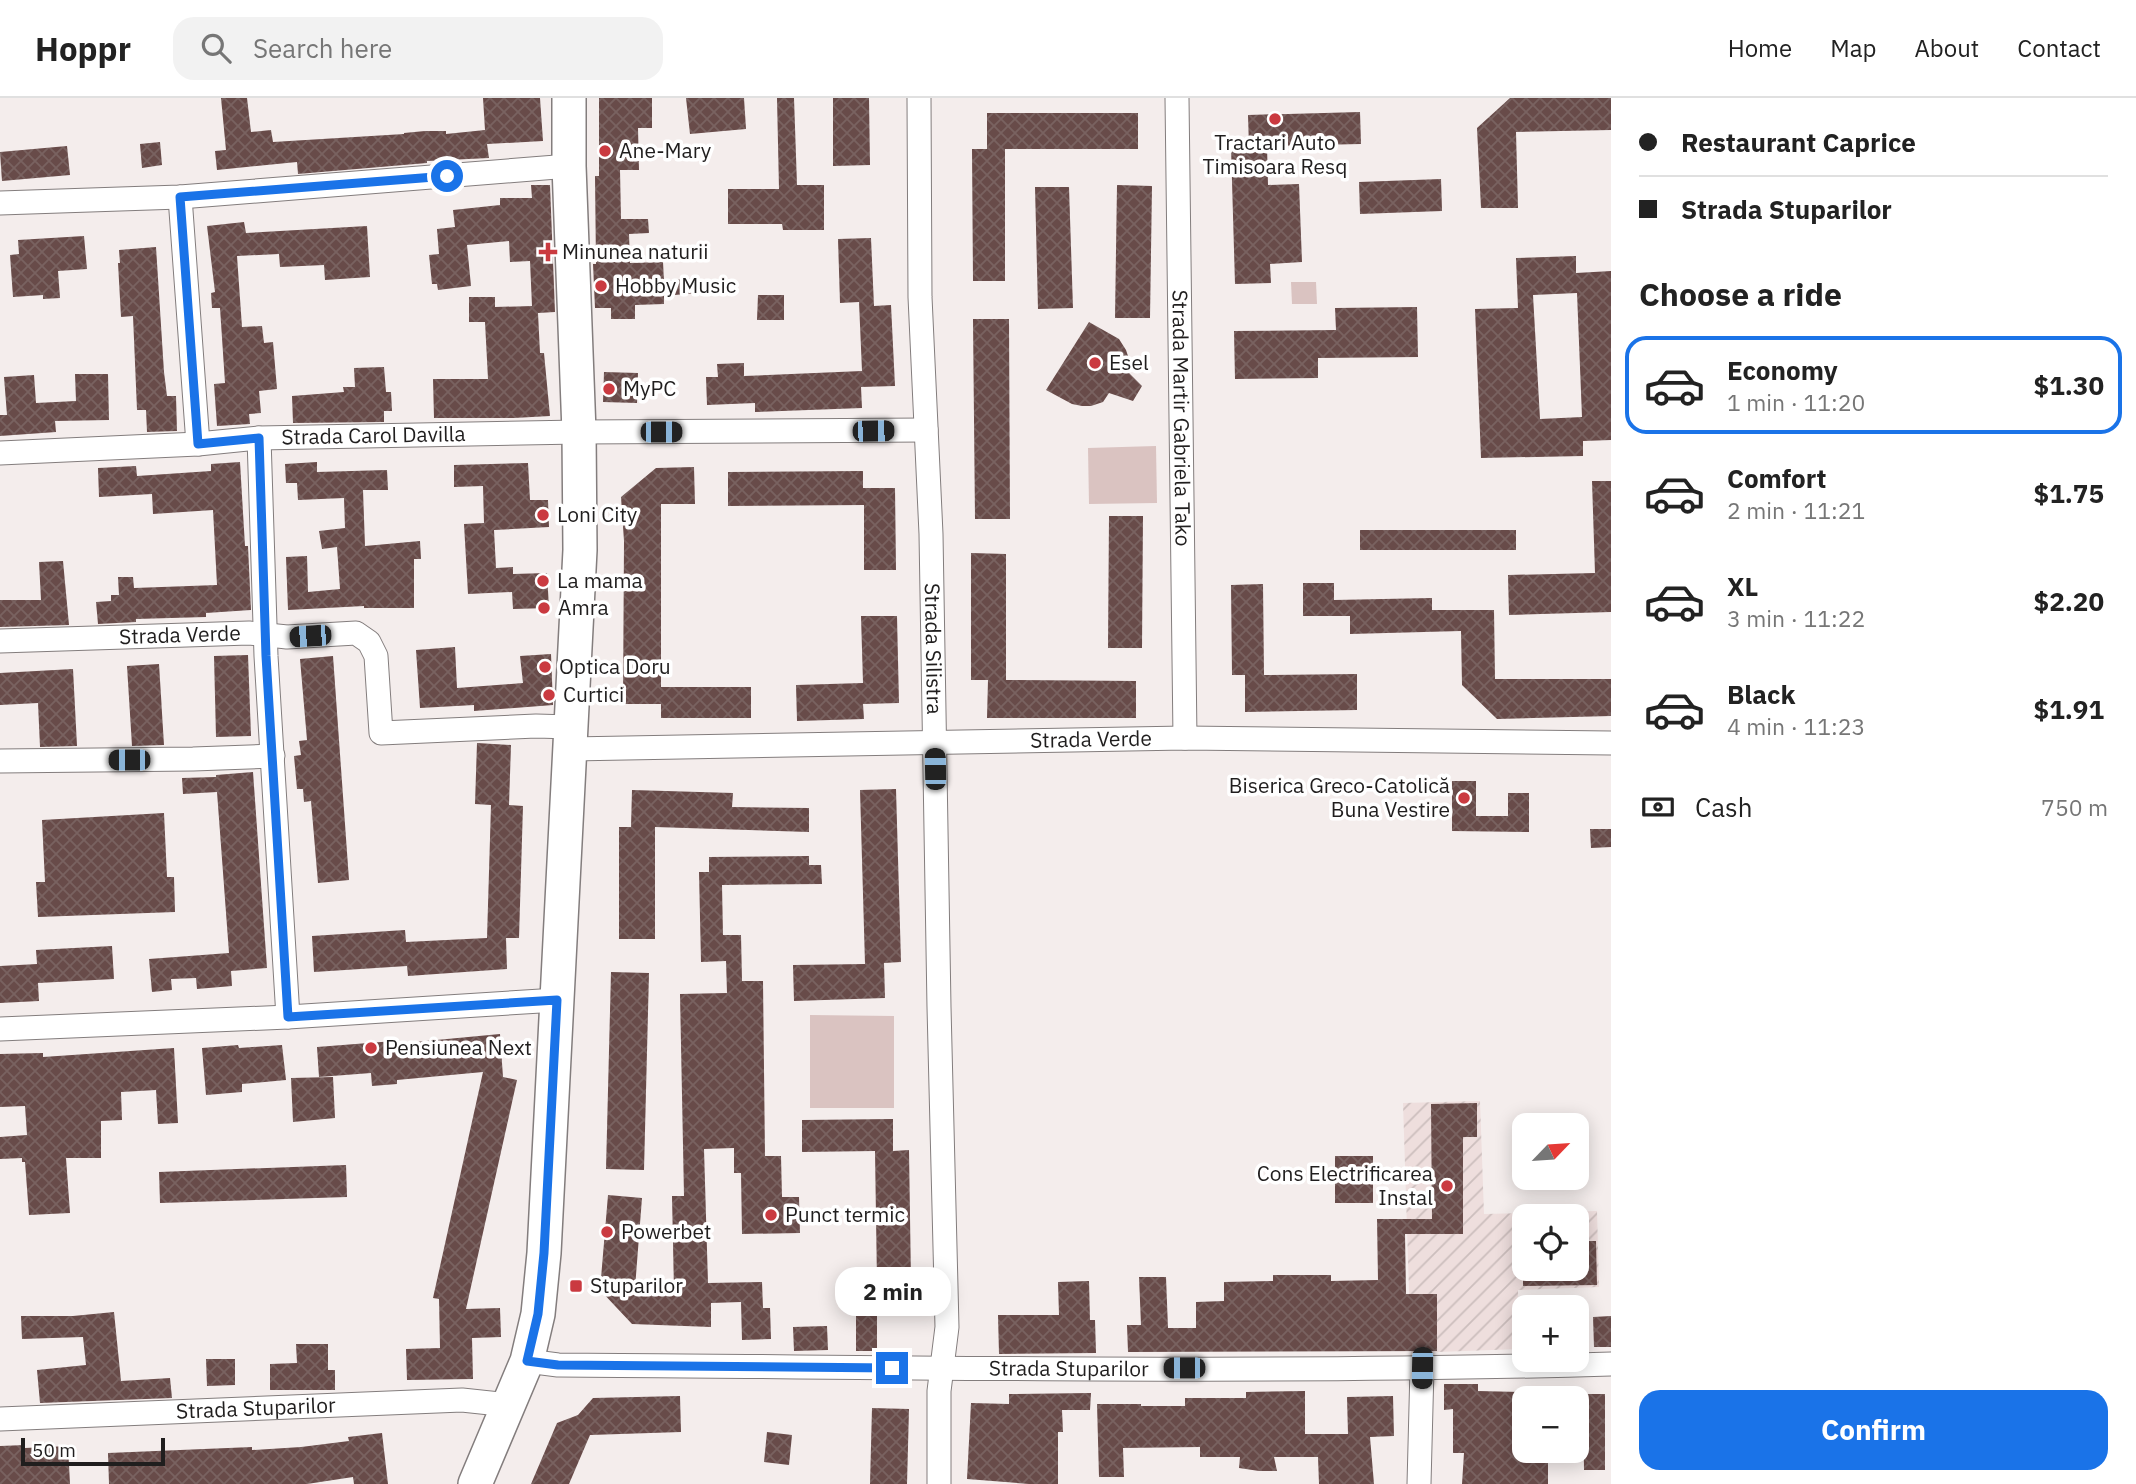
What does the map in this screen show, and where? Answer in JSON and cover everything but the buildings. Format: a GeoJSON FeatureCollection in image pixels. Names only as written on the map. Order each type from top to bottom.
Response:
{"type":"FeatureCollection","features":[{"type":"Feature","properties":{"kind":"main road"},"geometry":{"type":"LineString","coordinates":[[475,1484],[527,1361],[538,1314],[544,1253],[580,550],[569,98]]}},
{"type":"Feature","properties":{"kind":"street","name":"Strada Silistra"},"geometry":{"type":"LineString","coordinates":[[919,98],[920,298],[931,534],[947,1327],[940,1391],[939,1484]]}},
{"type":"Feature","properties":{"kind":"street","name":"Strada Martir Gabriela Tako"},"geometry":{"type":"LineString","coordinates":[[1177,98],[1185,738]]}},
{"type":"Feature","properties":{"kind":"street"},"geometry":{"type":"LineString","coordinates":[[0,204],[180,197],[569,166]]}},
{"type":"Feature","properties":{"kind":"street"},"geometry":{"type":"LineString","coordinates":[[180,197],[198,444]]}},
{"type":"Feature","properties":{"kind":"street","name":"Strada Carol Davilla"},"geometry":{"type":"LineString","coordinates":[[0,453],[198,444],[259,438],[579,432],[926,430]]}},
{"type":"Feature","properties":{"kind":"street"},"geometry":{"type":"LineString","coordinates":[[259,438],[266,635],[288,1017]]}},
{"type":"Feature","properties":{"kind":"street","name":"Strada Verde"},"geometry":{"type":"LineString","coordinates":[[0,641],[249,633],[287,637],[355,633],[369,642],[376,656],[381,733],[536,726],[571,738],[934,743],[1185,738],[1611,743]]}},
{"type":"Feature","properties":{"kind":"street"},"geometry":{"type":"LineString","coordinates":[[0,761],[273,757]]}},
{"type":"Feature","properties":{"kind":"street"},"geometry":{"type":"LineString","coordinates":[[0,1029],[288,1017],[557,1000]]}},
{"type":"Feature","properties":{"kind":"street","name":"Strada Stuparilor"},"geometry":{"type":"LineString","coordinates":[[527,1361],[558,1365],[943,1368],[1422,1368],[1611,1364]]}},
{"type":"Feature","properties":{"kind":"street"},"geometry":{"type":"LineString","coordinates":[[1419,1484],[1422,1368]]}},
{"type":"Feature","properties":{"kind":"street","name":"Strada Stuparilor"},"geometry":{"type":"LineString","coordinates":[[0,1419],[462,1400],[509,1405]]}},
{"type":"Feature","properties":{"kind":"shaded area"},"geometry":{"type":"Polygon","coordinates":[[[1291,282],[1316,282],[1317,304],[1292,304],[1291,282]]]}},
{"type":"Feature","properties":{"kind":"shaded area"},"geometry":{"type":"Polygon","coordinates":[[[1156,446],[1157,503],[1089,504],[1088,448],[1156,446]]]}},
{"type":"Feature","properties":{"kind":"shaded area"},"geometry":{"type":"Polygon","coordinates":[[[810,1015],[894,1016],[894,1108],[810,1108],[810,1015]]]}},
{"type":"Feature","properties":{"kind":"shaded area"},"geometry":{"type":"Polygon","coordinates":[[[1480,1101],[1484,1214],[1512,1213],[1512,1281],[1589,1281],[1589,1211],[1597,1211],[1599,1287],[1518,1290],[1518,1295],[1512,1295],[1512,1349],[1411,1353],[1403,1103],[1480,1101]]]}},
{"type":"Feature","properties":{"kind":"place","name":"Tractari Auto Timisoara Resq"},"geometry":{"type":"Point","coordinates":[1275,119]}},
{"type":"Feature","properties":{"kind":"place","name":"Ane-Mary"},"geometry":{"type":"Point","coordinates":[605,151]}},
{"type":"Feature","properties":{"kind":"place","name":"Minunea naturii"},"geometry":{"type":"Point","coordinates":[548,252]}},
{"type":"Feature","properties":{"kind":"place","name":"Hobby Music"},"geometry":{"type":"Point","coordinates":[601,286]}},
{"type":"Feature","properties":{"kind":"place","name":"Esel"},"geometry":{"type":"Point","coordinates":[1095,363]}},
{"type":"Feature","properties":{"kind":"place","name":"MyPC"},"geometry":{"type":"Point","coordinates":[609,389]}},
{"type":"Feature","properties":{"kind":"place","name":"Loni City"},"geometry":{"type":"Point","coordinates":[543,515]}},
{"type":"Feature","properties":{"kind":"place","name":"La mama"},"geometry":{"type":"Point","coordinates":[543,581]}},
{"type":"Feature","properties":{"kind":"place","name":"Amra"},"geometry":{"type":"Point","coordinates":[544,608]}},
{"type":"Feature","properties":{"kind":"place","name":"Optica Doru"},"geometry":{"type":"Point","coordinates":[545,667]}},
{"type":"Feature","properties":{"kind":"place","name":"Curtici"},"geometry":{"type":"Point","coordinates":[549,695]}},
{"type":"Feature","properties":{"kind":"place","name":"Biserica Greco-Catolică Buna Vestire"},"geometry":{"type":"Point","coordinates":[1464,798]}},
{"type":"Feature","properties":{"kind":"place","name":"Pensiunea Next"},"geometry":{"type":"Point","coordinates":[371,1048]}},
{"type":"Feature","properties":{"kind":"place","name":"Cons Electrificarea Instal"},"geometry":{"type":"Point","coordinates":[1447,1186]}},
{"type":"Feature","properties":{"kind":"place","name":"Punct termic"},"geometry":{"type":"Point","coordinates":[771,1215]}},
{"type":"Feature","properties":{"kind":"place","name":"Powerbet"},"geometry":{"type":"Point","coordinates":[607,1232]}},
{"type":"Feature","properties":{"kind":"place","name":"Stuparilor"},"geometry":{"type":"Point","coordinates":[576,1286]}},
{"type":"Feature","properties":{"kind":"route"},"geometry":{"type":"LineString","coordinates":[[447,176],[180,197],[198,444],[259,438],[266,656],[288,1017],[557,1000],[544,1253],[538,1314],[527,1361],[558,1365],[892,1368]]}}]}
